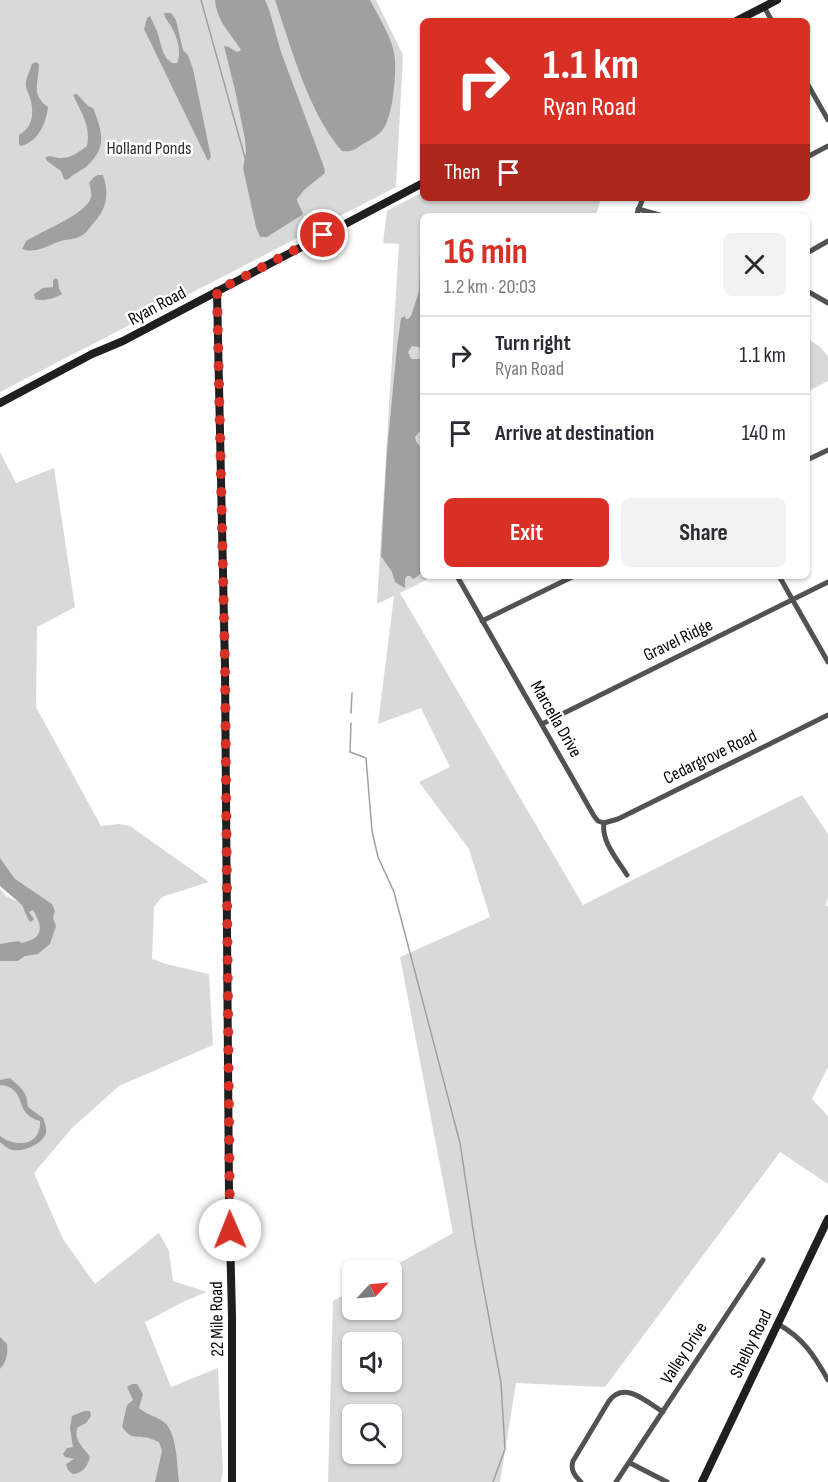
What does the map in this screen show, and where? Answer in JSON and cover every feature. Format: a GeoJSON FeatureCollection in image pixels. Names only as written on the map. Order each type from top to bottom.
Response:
{"type":"FeatureCollection","features":[{"type":"Feature","properties":{"kind":"street"},"geometry":{"type":"LineString","coordinates":[[742,18],[777,0]]}},
{"type":"Feature","properties":{"kind":"street"},"geometry":{"type":"LineString","coordinates":[[764,7],[770,18]]}},
{"type":"Feature","properties":{"kind":"street"},"geometry":{"type":"LineString","coordinates":[[810,88],[828,120]]}},
{"type":"Feature","properties":{"kind":"street"},"geometry":{"type":"LineString","coordinates":[[810,155],[828,146]]}},
{"type":"Feature","properties":{"kind":"street","name":"Ryan Road"},"geometry":{"type":"LineString","coordinates":[[0,403],[420,185]]}},
{"type":"Feature","properties":{"kind":"street"},"geometry":{"type":"LineString","coordinates":[[637,213],[642,201]]}},
{"type":"Feature","properties":{"kind":"street"},"geometry":{"type":"LineString","coordinates":[[639,209],[653,213]]}},
{"type":"Feature","properties":{"kind":"street"},"geometry":{"type":"LineString","coordinates":[[810,250],[828,241]]}},
{"type":"Feature","properties":{"kind":"street","name":"22 Mile Road"},"geometry":{"type":"LineString","coordinates":[[217,291],[225,690],[232,1482]]}},
{"type":"Feature","properties":{"kind":"street"},"geometry":{"type":"LineString","coordinates":[[810,293],[828,303]]}},
{"type":"Feature","properties":{"kind":"street"},"geometry":{"type":"LineString","coordinates":[[810,459],[828,450]]}},
{"type":"Feature","properties":{"kind":"street","name":"Marcella Drive"},"geometry":{"type":"LineString","coordinates":[[459,579],[594,816],[598,821],[604,823],[606,842],[627,875]]}},
{"type":"Feature","properties":{"kind":"street"},"geometry":{"type":"LineString","coordinates":[[482,621],[568,579]]}},
{"type":"Feature","properties":{"kind":"street"},"geometry":{"type":"LineString","coordinates":[[780,579],[828,662]]}},
{"type":"Feature","properties":{"kind":"street","name":"Gravel Ridge"},"geometry":{"type":"LineString","coordinates":[[542,724],[828,582]]}},
{"type":"Feature","properties":{"kind":"street","name":"Cedargrove Road"},"geometry":{"type":"LineString","coordinates":[[604,823],[618,819],[828,715]]}},
{"type":"Feature","properties":{"kind":"street","name":"Shelby Road"},"geometry":{"type":"LineString","coordinates":[[702,1482],[828,1219]]}},
{"type":"Feature","properties":{"kind":"street","name":"Valley Drive"},"geometry":{"type":"LineString","coordinates":[[616,1482],[763,1260]]}},
{"type":"Feature","properties":{"kind":"street"},"geometry":{"type":"LineString","coordinates":[[778,1324],[803,1342],[828,1380]]}},
{"type":"Feature","properties":{"kind":"street"},"geometry":{"type":"LineString","coordinates":[[580,1482],[573,1471],[573,1461],[614,1395],[621,1391],[632,1394],[663,1412]]}},
{"type":"Feature","properties":{"kind":"street"},"geometry":{"type":"LineString","coordinates":[[630,1463],[667,1482]]}},
{"type":"Feature","properties":{"kind":"green space","name":"Holland Ponds"},"geometry":{"type":"Polygon","coordinates":[[[0,0],[376,0],[403,55],[396,187],[0,392],[0,0]]]}},
{"type":"Feature","properties":{"kind":"green space"},"geometry":{"type":"Polygon","coordinates":[[[420,194],[420,201],[600,201],[597,213],[420,213],[420,579],[428,579],[400,593],[583,905],[802,795],[828,834],[828,898],[826,905],[828,907],[828,1067],[812,1099],[828,1116],[828,1184],[780,1152],[605,1387],[516,1383],[500,1482],[328,1482],[333,1301],[342,1296],[342,1320],[402,1320],[402,1262],[453,1233],[400,957],[490,917],[469,849],[419,782],[450,767],[421,708],[378,724],[394,596],[377,604],[399,244],[383,243],[387,211],[420,194]]]}},
{"type":"Feature","properties":{"kind":"green space"},"geometry":{"type":"Polygon","coordinates":[[[810,340],[828,356],[828,381],[810,390],[810,340]]]}},
{"type":"Feature","properties":{"kind":"green space"},"geometry":{"type":"Polygon","coordinates":[[[0,452],[16,483],[54,468],[75,607],[37,627],[36,707],[101,826],[119,824],[130,826],[209,882],[162,897],[154,907],[152,959],[209,974],[213,1045],[119,1086],[72,1128],[34,1173],[63,1239],[95,1284],[159,1233],[169,1251],[173,1281],[207,1292],[145,1322],[171,1387],[218,1368],[223,1471],[221,1482],[0,1482],[0,889],[6,896],[39,912],[0,877],[0,452]]]}},
{"type":"Feature","properties":{"kind":"shaded area"},"geometry":{"type":"Polygon","coordinates":[[[215,0],[265,0],[281,52],[324,167],[325,173],[304,190],[297,199],[302,215],[267,237],[260,237],[256,227],[243,168],[246,152],[245,139],[224,46],[238,52],[241,50],[221,21],[215,0]]]}},
{"type":"Feature","properties":{"kind":"shaded area"},"geometry":{"type":"Polygon","coordinates":[[[275,0],[370,0],[389,36],[395,59],[394,86],[389,116],[382,131],[375,137],[351,151],[342,151],[330,136],[302,79],[275,0]]]}},
{"type":"Feature","properties":{"kind":"shaded area"},"geometry":{"type":"Polygon","coordinates":[[[164,13],[171,13],[176,20],[183,50],[188,55],[193,69],[211,157],[208,161],[144,29],[147,18],[150,16],[167,59],[172,63],[177,63],[178,44],[164,13]]]}},
{"type":"Feature","properties":{"kind":"shaded area"},"geometry":{"type":"Polygon","coordinates":[[[36,62],[39,64],[37,93],[48,107],[47,113],[37,136],[21,146],[19,135],[27,129],[32,116],[31,99],[26,81],[32,64],[36,62]]]}},
{"type":"Feature","properties":{"kind":"shaded area"},"geometry":{"type":"Polygon","coordinates":[[[77,94],[93,108],[101,131],[101,138],[94,159],[67,180],[64,179],[61,171],[45,157],[67,157],[87,146],[88,132],[73,95],[77,94]]]}},
{"type":"Feature","properties":{"kind":"shaded area"},"geometry":{"type":"Polygon","coordinates":[[[98,175],[103,175],[105,183],[105,203],[100,214],[85,233],[40,249],[31,251],[22,249],[26,241],[81,210],[91,198],[89,183],[98,175]]]}},
{"type":"Feature","properties":{"kind":"shaded area"},"geometry":{"type":"Polygon","coordinates":[[[420,237],[420,348],[412,346],[408,352],[411,359],[420,359],[420,431],[415,437],[420,447],[420,575],[413,579],[407,576],[405,588],[395,582],[392,572],[381,556],[387,451],[401,318],[405,316],[408,319],[411,316],[419,291],[420,237]]]}},
{"type":"Feature","properties":{"kind":"shaded area"},"geometry":{"type":"Polygon","coordinates":[[[56,278],[62,294],[49,299],[35,299],[34,294],[43,288],[53,287],[53,280],[56,278]]]}},
{"type":"Feature","properties":{"kind":"shaded area"},"geometry":{"type":"Polygon","coordinates":[[[0,858],[15,879],[52,904],[55,911],[53,918],[56,926],[50,944],[38,954],[25,956],[18,961],[0,961],[0,944],[29,941],[38,935],[40,927],[33,910],[29,912],[34,919],[31,922],[22,905],[0,886],[0,858]]]}},
{"type":"Feature","properties":{"kind":"shaded area"},"geometry":{"type":"Polygon","coordinates":[[[10,1078],[25,1093],[28,1107],[43,1118],[46,1127],[46,1133],[41,1141],[22,1150],[7,1148],[0,1142],[0,1136],[20,1143],[32,1140],[39,1129],[40,1121],[31,1118],[26,1113],[15,1091],[0,1085],[0,1080],[10,1078]]]}},
{"type":"Feature","properties":{"kind":"shaded area"},"geometry":{"type":"Polygon","coordinates":[[[0,1337],[7,1344],[7,1351],[6,1360],[0,1369],[0,1337]]]}},
{"type":"Feature","properties":{"kind":"shaded area"},"geometry":{"type":"Polygon","coordinates":[[[137,1384],[143,1394],[139,1408],[164,1422],[172,1433],[179,1482],[155,1482],[162,1451],[159,1442],[132,1436],[122,1427],[127,1405],[133,1400],[127,1387],[137,1384]]]}},
{"type":"Feature","properties":{"kind":"shaded area"},"geometry":{"type":"Polygon","coordinates":[[[90,1411],[91,1416],[86,1423],[78,1427],[76,1435],[90,1457],[84,1469],[73,1474],[68,1470],[66,1464],[74,1459],[65,1457],[63,1454],[67,1448],[73,1447],[70,1428],[72,1416],[90,1411]]]}},
{"type":"Feature","properties":{"kind":"waterway"},"geometry":{"type":"LineString","coordinates":[[201,0],[245,158]]}},
{"type":"Feature","properties":{"kind":"waterway"},"geometry":{"type":"LineString","coordinates":[[351,713],[352,693]]}},
{"type":"Feature","properties":{"kind":"waterway"},"geometry":{"type":"LineString","coordinates":[[351,723],[350,752],[366,758],[372,831],[378,857],[394,892],[460,1143],[475,1242],[501,1383],[505,1449],[493,1482]]}},
{"type":"Feature","properties":{"kind":"route"},"geometry":{"type":"LineString","coordinates":[[230,1230],[225,667],[217,291],[323,235]]}}]}
